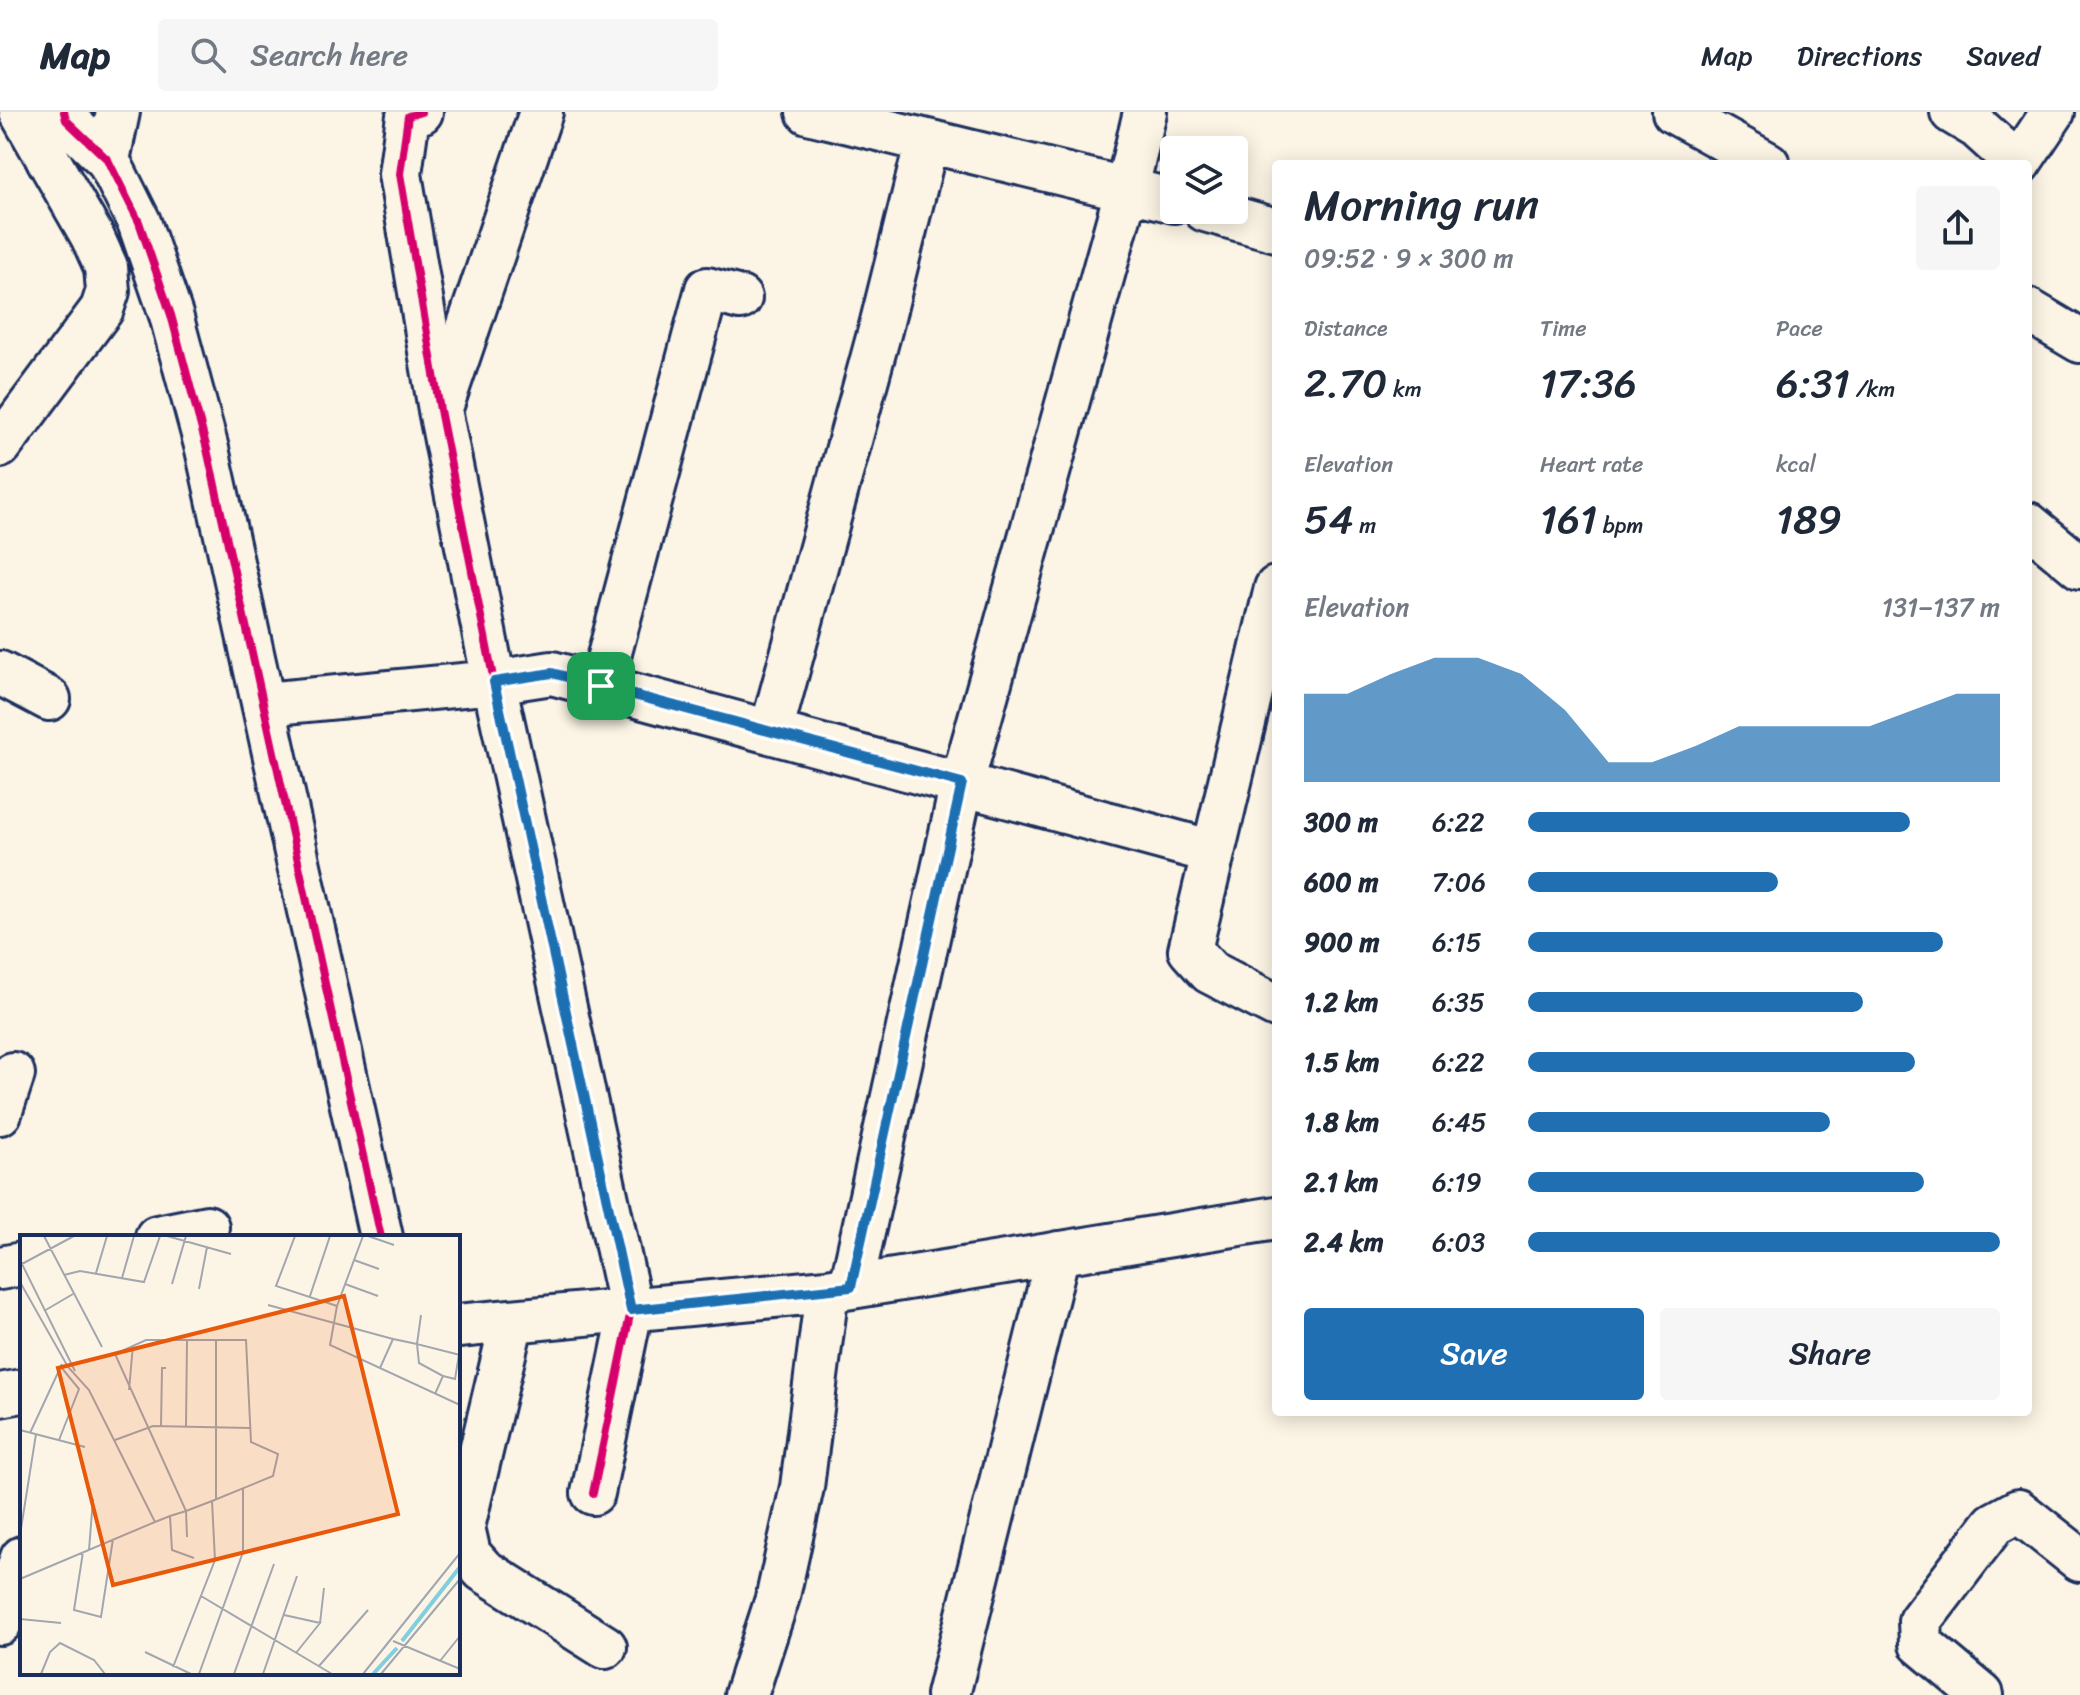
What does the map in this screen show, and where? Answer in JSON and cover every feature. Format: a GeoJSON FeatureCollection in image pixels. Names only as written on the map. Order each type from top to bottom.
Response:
{"type":"FeatureCollection","features":[{"type":"Feature","properties":{"kind":"street"},"geometry":{"type":"LineString","coordinates":[[0,126],[18,112],[92,236],[106,267],[108,291],[102,309],[0,446]]}},
{"type":"Feature","properties":{"kind":"street"},"geometry":{"type":"LineString","coordinates":[[64,112],[66,120],[108,160],[139,222],[171,315],[207,449],[381,1235]]}},
{"type":"Feature","properties":{"kind":"street"},"geometry":{"type":"LineString","coordinates":[[108,160],[118,112]]}},
{"type":"Feature","properties":{"kind":"street"},"geometry":{"type":"LineString","coordinates":[[421,112],[408,116],[400,174],[440,410],[494,682],[631,1310],[593,1493]]}},
{"type":"Feature","properties":{"kind":"street"},"geometry":{"type":"LineString","coordinates":[[440,410],[541,112]]}},
{"type":"Feature","properties":{"kind":"street"},"geometry":{"type":"LineString","coordinates":[[808,112],[1160,197]]}},
{"type":"Feature","properties":{"kind":"street"},"geometry":{"type":"LineString","coordinates":[[746,1695],[778,1596],[839,1289],[962,783],[1127,188],[1145,112]]}},
{"type":"Feature","properties":{"kind":"street"},"geometry":{"type":"LineString","coordinates":[[1674,112],[1761,160]]}},
{"type":"Feature","properties":{"kind":"street"},"geometry":{"type":"LineString","coordinates":[[1952,112],[1977,127],[2014,160]]}},
{"type":"Feature","properties":{"kind":"street"},"geometry":{"type":"LineString","coordinates":[[2021,160],[2053,112]]}},
{"type":"Feature","properties":{"kind":"street"},"geometry":{"type":"LineString","coordinates":[[771,732],[880,330],[927,141]]}},
{"type":"Feature","properties":{"kind":"street"},"geometry":{"type":"LineString","coordinates":[[1248,222],[1272,229]]}},
{"type":"Feature","properties":{"kind":"street"},"geometry":{"type":"LineString","coordinates":[[601,686],[707,289],[740,298]]}},
{"type":"Feature","properties":{"kind":"street"},"geometry":{"type":"LineString","coordinates":[[2032,312],[2080,341]]}},
{"type":"Feature","properties":{"kind":"street"},"geometry":{"type":"LineString","coordinates":[[2032,527],[2080,567]]}},
{"type":"Feature","properties":{"kind":"street"},"geometry":{"type":"LineString","coordinates":[[1272,605],[1190,950],[1210,972],[1272,1004]]}},
{"type":"Feature","properties":{"kind":"street"},"geometry":{"type":"LineString","coordinates":[[0,673],[49,699]]}},
{"type":"Feature","properties":{"kind":"street"},"geometry":{"type":"LineString","coordinates":[[265,704],[494,682],[552,673],[1213,852]]}},
{"type":"Feature","properties":{"kind":"street"},"geometry":{"type":"LineString","coordinates":[[0,1113],[13,1074]]}},
{"type":"Feature","properties":{"kind":"street"},"geometry":{"type":"LineString","coordinates":[[460,1326],[839,1289],[1272,1219]]}},
{"type":"Feature","properties":{"kind":"street"},"geometry":{"type":"LineString","coordinates":[[167,1235],[207,1227]]}},
{"type":"Feature","properties":{"kind":"street"},"geometry":{"type":"LineString","coordinates":[[948,1695],[1058,1253]]}},
{"type":"Feature","properties":{"kind":"street"},"geometry":{"type":"LineString","coordinates":[[0,1268],[20,1264]]}},
{"type":"Feature","properties":{"kind":"street"},"geometry":{"type":"LineString","coordinates":[[512,1321],[463,1527],[469,1554],[483,1570],[605,1647]]}},
{"type":"Feature","properties":{"kind":"street"},"geometry":{"type":"LineString","coordinates":[[0,1395],[20,1391]]}},
{"type":"Feature","properties":{"kind":"street"},"geometry":{"type":"LineString","coordinates":[[1982,1695],[1921,1644],[1920,1621],[1994,1524],[2018,1511],[2080,1560]]}},
{"type":"Feature","properties":{"kind":"street"},"geometry":{"type":"LineString","coordinates":[[0,1623],[20,1564]]}},
{"type":"Feature","properties":{"kind":"cycle path"},"geometry":{"type":"LineString","coordinates":[[64,112],[66,120],[108,160],[139,222],[171,315],[207,449],[381,1235]]}},
{"type":"Feature","properties":{"kind":"cycle path"},"geometry":{"type":"LineString","coordinates":[[421,112],[408,116],[400,174],[440,410],[494,682],[631,1310],[593,1493]]}},
{"type":"Feature","properties":{"kind":"route"},"geometry":{"type":"LineString","coordinates":[[552,673],[601,686],[962,783],[851,1287],[631,1310],[494,682],[552,673]]}}]}
